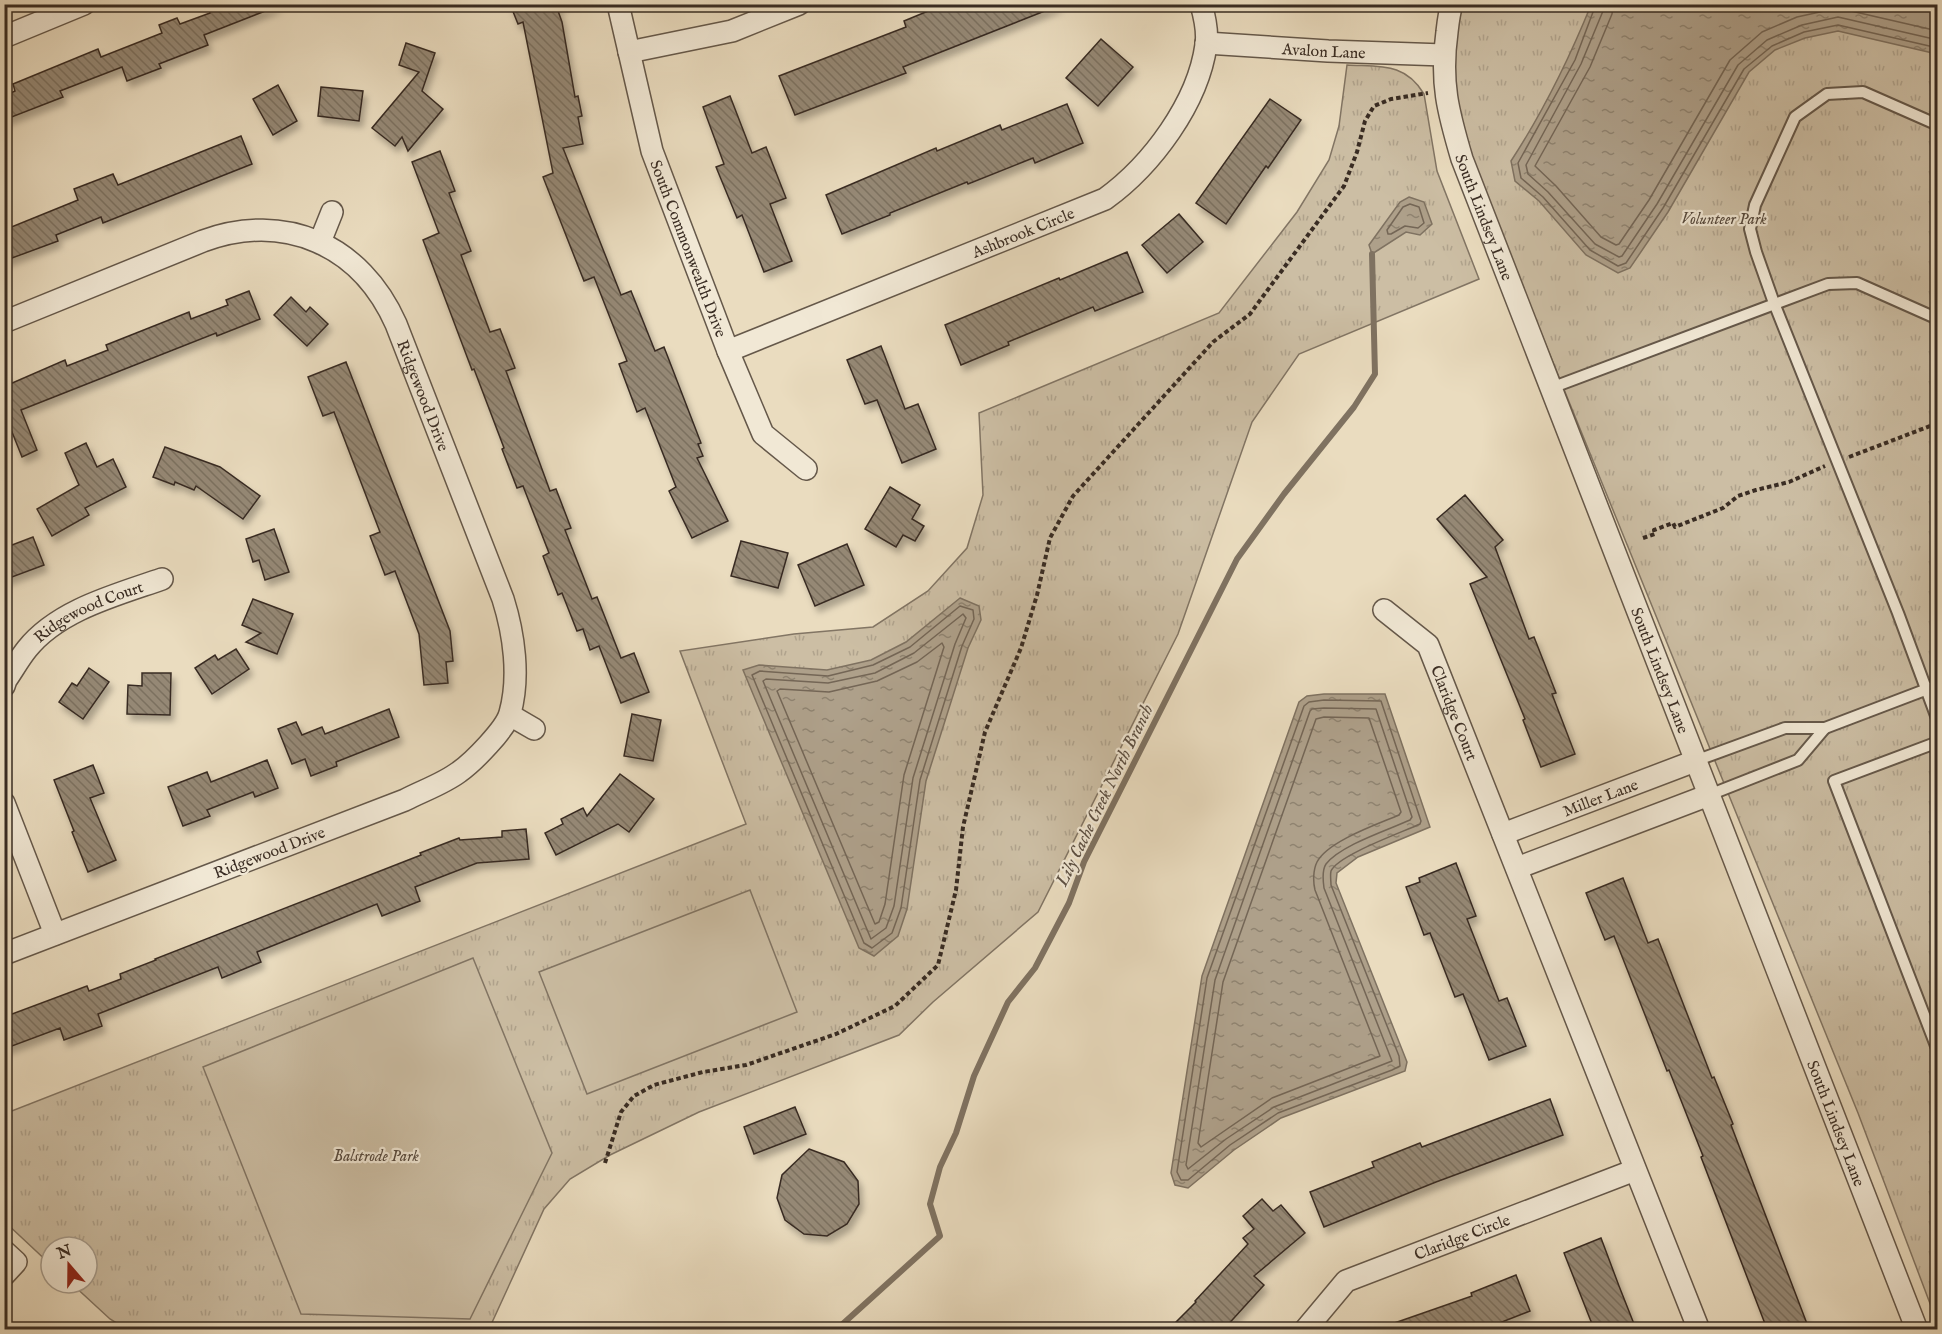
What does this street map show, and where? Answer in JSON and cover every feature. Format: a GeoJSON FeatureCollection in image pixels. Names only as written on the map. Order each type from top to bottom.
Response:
{"type":"FeatureCollection","features":[{"type":"Feature","properties":{"kind":"street"},"geometry":{"type":"LineString","coordinates":[[4,37],[84,4]]}},
{"type":"Feature","properties":{"kind":"street","name":"South Commonwealth Drive"},"geometry":{"type":"LineString","coordinates":[[618,4],[652,151],[728,351],[763,434],[806,469]]}},
{"type":"Feature","properties":{"kind":"street"},"geometry":{"type":"LineString","coordinates":[[628,52],[732,31],[799,4]]}},
{"type":"Feature","properties":{"kind":"street","name":"Ashbrook Circle"},"geometry":{"type":"LineString","coordinates":[[728,351],[1105,199],[1123,186],[1162,141],[1187,105],[1199,78],[1206,43],[1206,28],[1201,4]]}},
{"type":"Feature","properties":{"kind":"street","name":"South Lindsey Lane"},"geometry":{"type":"LineString","coordinates":[[1452,4],[1444,54],[1444,91],[1462,159],[1917,1329]]}},
{"type":"Feature","properties":{"kind":"street","name":"Avalon Lane"},"geometry":{"type":"LineString","coordinates":[[1206,43],[1328,51],[1444,54]]}},
{"type":"Feature","properties":{"kind":"street"},"geometry":{"type":"LineString","coordinates":[[320,242],[332,212]]}},
{"type":"Feature","properties":{"kind":"street","name":"Ridgewood Drive"},"geometry":{"type":"LineString","coordinates":[[4,322],[219,235],[251,230],[283,231],[320,242],[347,258],[366,276],[388,307],[396,324],[508,617],[514,654],[514,684],[510,715],[490,744],[458,773],[405,800],[4,954]]}},
{"type":"Feature","properties":{"kind":"street","name":"Ridgewood Court"},"geometry":{"type":"LineString","coordinates":[[5,682],[28,648],[58,621],[106,598],[162,579]]}},
{"type":"Feature","properties":{"kind":"street","name":"Claridge Court"},"geometry":{"type":"LineString","coordinates":[[1384,610],[1428,645],[1503,834]]}},
{"type":"Feature","properties":{"kind":"street"},"geometry":{"type":"LineString","coordinates":[[510,715],[534,729]]}},
{"type":"Feature","properties":{"kind":"street","name":"Miller Lane"},"geometry":{"type":"LineString","coordinates":[[1503,834],[1695,760]]}},
{"type":"Feature","properties":{"kind":"street"},"geometry":{"type":"LineString","coordinates":[[1517,868],[1709,795]]}},
{"type":"Feature","properties":{"kind":"street"},"geometry":{"type":"LineString","coordinates":[[4,802],[55,934]]}},
{"type":"Feature","properties":{"kind":"street"},"geometry":{"type":"LineString","coordinates":[[1503,834],[1699,1329]]}},
{"type":"Feature","properties":{"kind":"street","name":"Claridge Circle"},"geometry":{"type":"LineString","coordinates":[[1308,1328],[1346,1281],[1635,1170]]}},
{"type":"Feature","properties":{"kind":"lane"},"geometry":{"type":"LineString","coordinates":[[1938,125],[1863,92],[1827,94],[1795,117],[1755,205],[1750,229],[1774,303],[1898,613],[1938,721]]}},
{"type":"Feature","properties":{"kind":"lane"},"geometry":{"type":"LineString","coordinates":[[1551,388],[1828,284],[1857,283],[1938,318]]}},
{"type":"Feature","properties":{"kind":"lane"},"geometry":{"type":"LineString","coordinates":[[1695,760],[1785,728],[1825,728],[1938,685]]}},
{"type":"Feature","properties":{"kind":"lane"},"geometry":{"type":"LineString","coordinates":[[1709,795],[1798,760],[1825,728]]}},
{"type":"Feature","properties":{"kind":"lane"},"geometry":{"type":"LineString","coordinates":[[1938,742],[1834,781],[1938,1051]]}},
{"type":"Feature","properties":{"kind":"path"},"geometry":{"type":"LineString","coordinates":[[605,1163],[621,1112],[634,1096],[654,1085],[703,1072],[746,1065],[836,1034],[895,1006],[938,965],[956,890],[963,826],[985,732],[1021,648],[1037,595],[1050,538],[1073,496],[1213,342],[1250,314],[1344,186],[1365,122],[1374,106],[1390,99],[1444,91]]}},
{"type":"Feature","properties":{"kind":"path"},"geometry":{"type":"LineString","coordinates":[[1643,538],[1655,534],[1654,530],[1673,523],[1674,527],[1723,508],[1738,496],[1789,482],[1938,423]]}},
{"type":"Feature","properties":{"kind":"green space","name":"Volunteer Park"},"geometry":{"type":"Polygon","coordinates":[[[1453,5],[1937,5],[1937,1322],[1858,1113],[1446,99],[1453,5]]]}},
{"type":"Feature","properties":{"kind":"green space","name":"Balstrode Park"},"geometry":{"type":"Polygon","coordinates":[[[1347,65],[1391,68],[1409,76],[1417,84],[1424,94],[1437,171],[1479,279],[1299,354],[1252,422],[1178,634],[1038,912],[933,1002],[899,1035],[699,1112],[610,1155],[570,1179],[544,1209],[489,1329],[126,1329],[110,1319],[84,1295],[99,1295],[99,1235],[39,1235],[39,1254],[5,1222],[4,1114],[746,824],[680,651],[794,634],[873,627],[928,591],[967,548],[983,495],[979,413],[1219,313],[1297,212],[1329,160],[1339,126],[1347,65]]]}},
{"type":"Feature","properties":{"kind":"green space"},"geometry":{"type":"Polygon","coordinates":[[[750,890],[797,1012],[587,1094],[539,972],[750,890]]]}},
{"type":"Feature","properties":{"kind":"green space"},"geometry":{"type":"Polygon","coordinates":[[[473,958],[552,1153],[470,1319],[301,1314],[203,1067],[473,958]]]}},
{"type":"Feature","properties":{"kind":"water"},"geometry":{"type":"Polygon","coordinates":[[[1591,5],[1937,5],[1937,54],[1838,31],[1805,38],[1775,50],[1749,72],[1668,212],[1630,268],[1618,273],[1586,255],[1539,201],[1515,181],[1511,161],[1555,85],[1591,5]]]}},
{"type":"Feature","properties":{"kind":"water"},"geometry":{"type":"Polygon","coordinates":[[[1409,197],[1424,202],[1432,224],[1420,235],[1406,232],[1372,254],[1369,245],[1400,202],[1409,197]]]}},
{"type":"Feature","properties":{"kind":"water"},"geometry":{"type":"Polygon","coordinates":[[[960,598],[979,606],[981,620],[968,648],[926,781],[907,909],[898,936],[874,956],[859,948],[743,670],[759,665],[827,670],[871,660],[906,642],[960,598]]]}},
{"type":"Feature","properties":{"kind":"water"},"geometry":{"type":"Polygon","coordinates":[[[1385,694],[1430,827],[1358,857],[1337,873],[1336,883],[1407,1062],[1405,1071],[1281,1118],[1234,1150],[1188,1188],[1175,1185],[1171,1173],[1202,976],[1299,702],[1307,696],[1385,694]]]}},
{"type":"Feature","properties":{"kind":"building"},"geometry":{"type":"Polygon","coordinates":[[[207,4],[278,6],[204,35],[208,45],[159,64],[161,68],[127,81],[122,67],[60,91],[63,97],[4,120],[4,96],[15,91],[13,84],[98,49],[101,57],[162,33],[159,25],[177,18],[180,24],[210,13],[207,4]]]}},
{"type":"Feature","properties":{"kind":"building"},"geometry":{"type":"Polygon","coordinates":[[[510,4],[564,4],[557,8],[562,22],[575,97],[578,96],[582,116],[578,117],[583,144],[563,148],[621,295],[631,291],[655,351],[664,347],[701,443],[698,444],[703,456],[697,458],[728,521],[692,538],[669,491],[676,487],[645,408],[637,412],[619,364],[627,361],[594,277],[584,281],[543,177],[553,173],[523,22],[518,24],[510,4]]]}},
{"type":"Feature","properties":{"kind":"building"},"geometry":{"type":"Polygon","coordinates":[[[945,4],[1060,5],[903,67],[906,73],[795,115],[779,76],[906,27],[904,21],[945,4]]]}},
{"type":"Feature","properties":{"kind":"building"},"geometry":{"type":"Polygon","coordinates":[[[1101,39],[1133,67],[1098,106],[1066,78],[1101,39]]]}},
{"type":"Feature","properties":{"kind":"building"},"geometry":{"type":"Polygon","coordinates":[[[406,43],[435,53],[422,91],[443,109],[408,151],[402,137],[395,146],[372,128],[419,72],[399,65],[406,43]]]}},
{"type":"Feature","properties":{"kind":"building"},"geometry":{"type":"Polygon","coordinates":[[[278,85],[297,121],[273,135],[253,99],[278,85]]]}},
{"type":"Feature","properties":{"kind":"building"},"geometry":{"type":"Polygon","coordinates":[[[321,87],[363,91],[359,121],[318,116],[321,87]]]}},
{"type":"Feature","properties":{"kind":"building"},"geometry":{"type":"Polygon","coordinates":[[[730,96],[752,153],[766,147],[786,198],[770,204],[792,261],[764,272],[742,215],[737,218],[716,167],[724,164],[703,107],[730,96]]]}},
{"type":"Feature","properties":{"kind":"building"},"geometry":{"type":"Polygon","coordinates":[[[1270,99],[1301,120],[1226,224],[1196,203],[1270,99]]]}},
{"type":"Feature","properties":{"kind":"building"},"geometry":{"type":"Polygon","coordinates":[[[1067,104],[1083,143],[1035,163],[1033,158],[968,184],[967,182],[842,234],[826,195],[936,148],[937,151],[1000,125],[1002,130],[1067,104]]]}},
{"type":"Feature","properties":{"kind":"building"},"geometry":{"type":"Polygon","coordinates":[[[241,136],[252,164],[103,223],[101,217],[56,235],[58,241],[4,261],[4,230],[78,200],[74,189],[113,174],[118,185],[241,136]]]}},
{"type":"Feature","properties":{"kind":"building"},"geometry":{"type":"Polygon","coordinates":[[[440,151],[455,191],[449,193],[471,251],[461,255],[490,332],[500,329],[515,368],[506,371],[550,491],[556,489],[571,528],[565,530],[592,599],[597,597],[621,658],[634,653],[649,692],[621,703],[599,646],[590,650],[583,629],[577,631],[562,593],[558,595],[543,556],[549,553],[523,486],[517,488],[502,449],[504,448],[423,240],[439,233],[412,162],[440,151]]]}},
{"type":"Feature","properties":{"kind":"building"},"geometry":{"type":"Polygon","coordinates":[[[1179,214],[1203,242],[1167,273],[1142,245],[1179,214]]]}},
{"type":"Feature","properties":{"kind":"building"},"geometry":{"type":"Polygon","coordinates":[[[1127,252],[1143,292],[1095,311],[1093,307],[1008,342],[1009,345],[961,365],[945,325],[1127,252]]]}},
{"type":"Feature","properties":{"kind":"building"},"geometry":{"type":"Polygon","coordinates":[[[249,291],[260,319],[217,336],[216,333],[21,410],[37,450],[22,457],[10,427],[4,430],[4,372],[10,384],[65,360],[67,366],[108,350],[106,345],[189,312],[191,319],[228,305],[226,300],[249,291]]]}},
{"type":"Feature","properties":{"kind":"building"},"geometry":{"type":"Polygon","coordinates":[[[291,297],[306,312],[310,307],[328,324],[307,346],[274,315],[291,297]]]}},
{"type":"Feature","properties":{"kind":"building"},"geometry":{"type":"Polygon","coordinates":[[[881,346],[905,409],[918,404],[936,449],[902,463],[877,400],[865,404],[847,360],[881,346]]]}},
{"type":"Feature","properties":{"kind":"building"},"geometry":{"type":"Polygon","coordinates":[[[346,362],[450,631],[453,661],[446,662],[448,683],[424,685],[419,634],[395,571],[385,575],[370,536],[380,532],[334,412],[323,416],[308,377],[346,362]]]}},
{"type":"Feature","properties":{"kind":"building"},"geometry":{"type":"Polygon","coordinates":[[[86,443],[97,467],[113,459],[126,487],[85,508],[89,515],[52,536],[37,509],[79,485],[65,453],[86,443]]]}},
{"type":"Feature","properties":{"kind":"building"},"geometry":{"type":"Polygon","coordinates":[[[165,447],[220,467],[260,496],[243,519],[196,486],[194,490],[175,482],[174,485],[153,477],[165,447]]]}},
{"type":"Feature","properties":{"kind":"building"},"geometry":{"type":"Polygon","coordinates":[[[890,487],[920,505],[912,519],[924,526],[915,541],[903,535],[896,547],[865,529],[890,487]]]}},
{"type":"Feature","properties":{"kind":"building"},"geometry":{"type":"Polygon","coordinates":[[[1465,495],[1503,540],[1495,547],[1529,639],[1534,637],[1556,693],[1552,694],[1575,754],[1541,767],[1523,720],[1525,719],[1470,584],[1487,577],[1437,519],[1465,495]]]}},
{"type":"Feature","properties":{"kind":"building"},"geometry":{"type":"Polygon","coordinates":[[[274,529],[289,572],[265,580],[259,560],[253,562],[246,539],[274,529]]]}},
{"type":"Feature","properties":{"kind":"building"},"geometry":{"type":"Polygon","coordinates":[[[33,537],[44,565],[4,580],[4,548],[33,537]]]}},
{"type":"Feature","properties":{"kind":"building"},"geometry":{"type":"Polygon","coordinates":[[[741,541],[788,553],[778,588],[731,576],[741,541]]]}},
{"type":"Feature","properties":{"kind":"building"},"geometry":{"type":"Polygon","coordinates":[[[847,544],[864,585],[815,606],[798,565],[847,544]]]}},
{"type":"Feature","properties":{"kind":"building"},"geometry":{"type":"Polygon","coordinates":[[[253,599],[293,614],[277,654],[246,642],[261,633],[242,625],[253,599]]]}},
{"type":"Feature","properties":{"kind":"building"},"geometry":{"type":"Polygon","coordinates":[[[236,649],[249,669],[212,694],[195,668],[215,655],[218,660],[236,649]]]}},
{"type":"Feature","properties":{"kind":"building"},"geometry":{"type":"Polygon","coordinates":[[[89,668],[109,682],[83,719],[59,702],[72,683],[77,686],[89,668]]]}},
{"type":"Feature","properties":{"kind":"building"},"geometry":{"type":"Polygon","coordinates":[[[142,673],[171,673],[170,715],[127,714],[128,685],[142,686],[142,673]]]}},
{"type":"Feature","properties":{"kind":"building"},"geometry":{"type":"Polygon","coordinates":[[[389,709],[399,737],[336,762],[337,766],[311,776],[305,759],[292,764],[278,729],[296,722],[302,735],[322,727],[325,734],[389,709]]]}},
{"type":"Feature","properties":{"kind":"building"},"geometry":{"type":"Polygon","coordinates":[[[632,714],[661,720],[653,761],[624,756],[632,714]]]}},
{"type":"Feature","properties":{"kind":"building"},"geometry":{"type":"Polygon","coordinates":[[[267,760],[278,788],[255,797],[253,792],[207,810],[210,816],[183,826],[168,787],[207,772],[211,782],[267,760]]]}},
{"type":"Feature","properties":{"kind":"building"},"geometry":{"type":"Polygon","coordinates":[[[93,765],[104,793],[90,798],[116,860],[88,872],[54,780],[93,765]]]}},
{"type":"Feature","properties":{"kind":"building"},"geometry":{"type":"Polygon","coordinates":[[[620,774],[654,799],[629,832],[618,824],[556,855],[545,833],[563,824],[561,819],[583,808],[587,816],[620,774]]]}},
{"type":"Feature","properties":{"kind":"building"},"geometry":{"type":"Polygon","coordinates":[[[526,829],[529,859],[477,863],[415,887],[420,901],[382,916],[377,904],[257,952],[261,962],[222,978],[218,967],[98,1014],[102,1026],[64,1040],[60,1028],[4,1049],[4,1017],[87,986],[89,991],[121,979],[120,974],[155,959],[459,838],[460,840],[502,837],[502,831],[526,829]]]}},
{"type":"Feature","properties":{"kind":"building"},"geometry":{"type":"Polygon","coordinates":[[[1456,863],[1476,916],[1467,919],[1499,1001],[1507,998],[1526,1046],[1489,1060],[1463,994],[1455,997],[1430,933],[1424,935],[1406,887],[1420,882],[1419,878],[1456,863]]]}},
{"type":"Feature","properties":{"kind":"building"},"geometry":{"type":"Polygon","coordinates":[[[1623,878],[1648,943],[1658,939],[1712,1078],[1714,1077],[1733,1124],[1731,1125],[1809,1329],[1767,1329],[1701,1157],[1703,1156],[1614,936],[1605,940],[1586,893],[1623,878]]]}},
{"type":"Feature","properties":{"kind":"building"},"geometry":{"type":"Polygon","coordinates":[[[1550,1099],[1563,1135],[1324,1227],[1310,1192],[1374,1167],[1372,1162],[1420,1143],[1422,1147],[1550,1099]]]}},
{"type":"Feature","properties":{"kind":"building"},"geometry":{"type":"Polygon","coordinates":[[[795,1107],[806,1134],[754,1154],[744,1127],[795,1107]]]}},
{"type":"Feature","properties":{"kind":"building"},"geometry":{"type":"Polygon","coordinates":[[[809,1149],[844,1162],[858,1181],[859,1204],[847,1224],[827,1236],[804,1234],[785,1220],[777,1198],[782,1175],[809,1149]]]}},
{"type":"Feature","properties":{"kind":"building"},"geometry":{"type":"Polygon","coordinates":[[[1262,1199],[1273,1211],[1281,1205],[1305,1233],[1254,1276],[1264,1285],[1224,1329],[1169,1329],[1248,1244],[1243,1238],[1254,1229],[1243,1216],[1262,1199]]]}},
{"type":"Feature","properties":{"kind":"building"},"geometry":{"type":"Polygon","coordinates":[[[1601,1238],[1636,1329],[1594,1329],[1564,1253],[1601,1238]]]}},
{"type":"Feature","properties":{"kind":"building"},"geometry":{"type":"Polygon","coordinates":[[[1516,1275],[1530,1311],[1484,1329],[1384,1329],[1383,1327],[1472,1296],[1471,1293],[1516,1275]]]}},
{"type":"Feature","properties":{"kind":"waterway","name":"Lily Cache Creek North Branch"},"geometry":{"type":"LineString","coordinates":[[836,1330],[940,1236],[930,1204],[940,1167],[956,1133],[974,1076],[1008,1002],[1035,968],[1069,903],[1084,862],[1237,559],[1284,494],[1354,407],[1375,374],[1372,254]]}}]}
